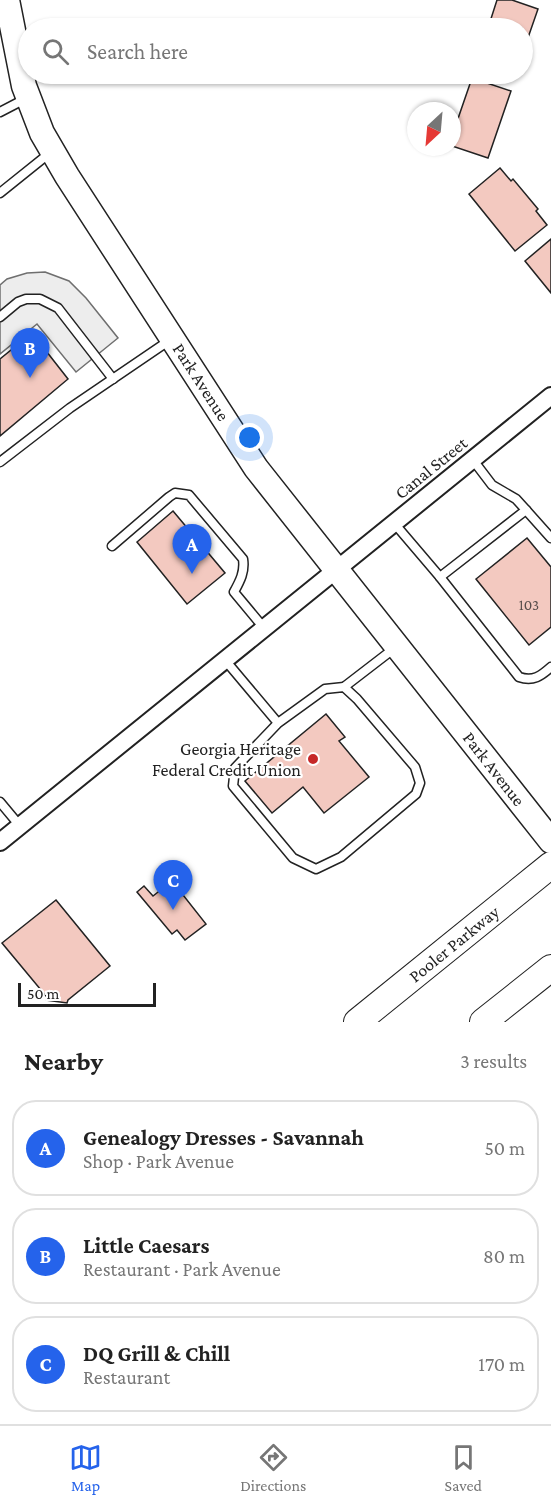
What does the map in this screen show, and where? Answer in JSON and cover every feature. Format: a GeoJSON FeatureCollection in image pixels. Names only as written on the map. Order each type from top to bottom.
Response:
{"type":"FeatureCollection","features":[{"type":"Feature","properties":{"kind":"main road","name":"Pooler Parkway"},"geometry":{"type":"LineString","coordinates":[[357,1022],[551,865]]}},
{"type":"Feature","properties":{"kind":"main road"},"geometry":{"type":"LineString","coordinates":[[483,1022],[551,968]]}},
{"type":"Feature","properties":{"kind":"street","name":"Park Avenue"},"geometry":{"type":"LineString","coordinates":[[7,0],[18,51]]}},
{"type":"Feature","properties":{"kind":"street","name":"Park Avenue"},"geometry":{"type":"LineString","coordinates":[[25,84],[42,133],[52,151],[256,468],[551,841]]}},
{"type":"Feature","properties":{"kind":"street","name":"Canal Street"},"geometry":{"type":"LineString","coordinates":[[0,842],[551,396]]}},
{"type":"Feature","properties":{"kind":"lane"},"geometry":{"type":"LineString","coordinates":[[0,112],[28,97]]}},
{"type":"Feature","properties":{"kind":"lane"},"geometry":{"type":"LineString","coordinates":[[0,193],[52,151]]}},
{"type":"Feature","properties":{"kind":"lane"},"geometry":{"type":"LineString","coordinates":[[0,317],[18,302],[26,299],[40,299],[58,308],[113,380]]}},
{"type":"Feature","properties":{"kind":"lane"},"geometry":{"type":"LineString","coordinates":[[0,462],[26,441],[172,339]]}},
{"type":"Feature","properties":{"kind":"lane"},"geometry":{"type":"LineString","coordinates":[[473,460],[492,484],[516,499],[551,538]]}},
{"type":"Feature","properties":{"kind":"lane"},"geometry":{"type":"LineString","coordinates":[[112,546],[175,493],[189,495],[243,559],[244,568],[234,592],[264,628]]}},
{"type":"Feature","properties":{"kind":"lane"},"geometry":{"type":"LineString","coordinates":[[440,577],[526,510]]}},
{"type":"Feature","properties":{"kind":"lane"},"geometry":{"type":"LineString","coordinates":[[394,524],[440,577],[519,677],[532,679],[551,667]]}},
{"type":"Feature","properties":{"kind":"lane"},"geometry":{"type":"LineString","coordinates":[[344,687],[415,767],[420,783],[416,794],[341,857],[316,869],[293,858],[232,786],[235,768],[278,723],[325,689],[344,687],[397,647]]}},
{"type":"Feature","properties":{"kind":"lane"},"geometry":{"type":"LineString","coordinates":[[225,660],[278,723]]}},
{"type":"Feature","properties":{"kind":"lane"},"geometry":{"type":"LineString","coordinates":[[0,802],[20,826]]}},
{"type":"Feature","properties":{"kind":"shaded area"},"geometry":{"type":"Polygon","coordinates":[[[45,272],[69,281],[86,298],[118,338],[76,372],[37,324],[0,354],[0,285],[7,279],[27,273],[45,272]]]}},
{"type":"Feature","properties":{"kind":"building"},"geometry":{"type":"Polygon","coordinates":[[[497,0],[512,0],[538,9],[533,23],[533,18],[491,18],[497,0]]]}},
{"type":"Feature","properties":{"kind":"building"},"geometry":{"type":"Polygon","coordinates":[[[470,84],[490,84],[511,91],[488,158],[461,149],[461,110],[470,84]]]}},
{"type":"Feature","properties":{"kind":"building"},"geometry":{"type":"Polygon","coordinates":[[[500,168],[511,181],[513,179],[538,209],[536,211],[547,225],[515,251],[469,194],[500,168]]]}},
{"type":"Feature","properties":{"kind":"building"},"geometry":{"type":"Polygon","coordinates":[[[551,239],[551,293],[525,261],[551,239]]]}},
{"type":"Feature","properties":{"kind":"building"},"geometry":{"type":"Polygon","coordinates":[[[32,333],[68,379],[0,436],[0,359],[32,333]]]}},
{"type":"Feature","properties":{"kind":"building"},"geometry":{"type":"Polygon","coordinates":[[[173,511],[225,573],[187,604],[137,542],[173,511]]]}},
{"type":"Feature","properties":{"kind":"building"},"geometry":{"type":"Polygon","coordinates":[[[527,538],[551,567],[551,627],[529,645],[476,579],[527,538]]]}},
{"type":"Feature","properties":{"kind":"building","name":"Georgia Heritage Federal Credit Union"},"geometry":{"type":"Polygon","coordinates":[[[326,714],[345,737],[339,741],[369,777],[324,813],[303,787],[272,813],[245,781],[326,714]]]}},
{"type":"Feature","properties":{"kind":"building"},"geometry":{"type":"Polygon","coordinates":[[[172,881],[206,924],[185,940],[177,930],[172,934],[137,892],[144,886],[153,896],[172,881]]]}},
{"type":"Feature","properties":{"kind":"building"},"geometry":{"type":"Polygon","coordinates":[[[56,900],[110,966],[67,1003],[46,1000],[46,996],[2,943],[56,900]]]}},
{"type":"Feature","properties":{"kind":"place","name":"Little Caesars"},"geometry":{"type":"Point","coordinates":[30,378]}},
{"type":"Feature","properties":{"kind":"place","name":"Genealogy Dresses - Savannah"},"geometry":{"type":"Point","coordinates":[192,574]}},
{"type":"Feature","properties":{"kind":"place","name":"Georgia Heritage Federal Credit Union"},"geometry":{"type":"Point","coordinates":[313,759]}},
{"type":"Feature","properties":{"kind":"place","name":"DQ Grill & Chill"},"geometry":{"type":"Point","coordinates":[173,910]}}]}
